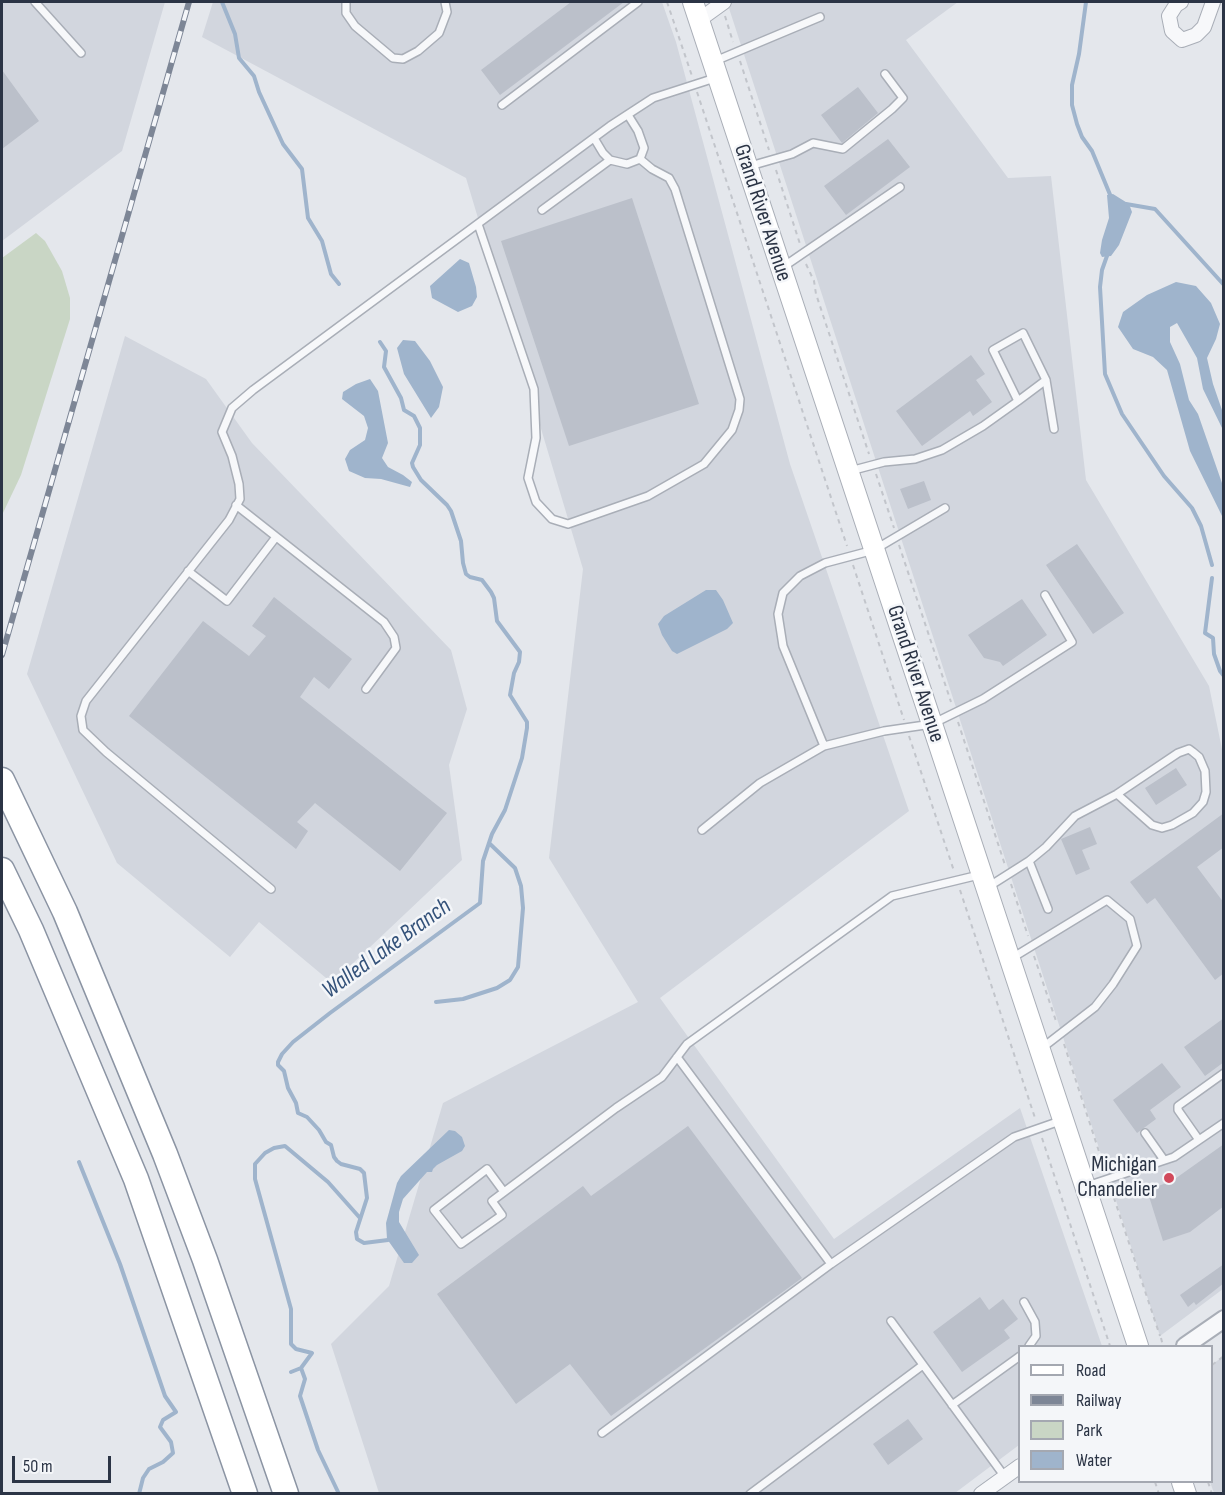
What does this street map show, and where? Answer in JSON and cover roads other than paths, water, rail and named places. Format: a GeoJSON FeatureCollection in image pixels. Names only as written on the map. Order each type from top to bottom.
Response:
{"type":"FeatureCollection","features":[{"type":"Feature","properties":{"kind":"highway"},"geometry":{"type":"LineString","coordinates":[[5,786],[65,912],[160,1143],[205,1260],[286,1494]]}},
{"type":"Feature","properties":{"kind":"highway"},"geometry":{"type":"LineString","coordinates":[[2,870],[31,930],[136,1179],[245,1494]]}},
{"type":"Feature","properties":{"kind":"main road","name":"Grand River Avenue"},"geometry":{"type":"LineString","coordinates":[[696,11],[1137,1345]]}},
{"type":"Feature","properties":{"kind":"street"},"geometry":{"type":"LineString","coordinates":[[696,11],[723,2]]}},
{"type":"Feature","properties":{"kind":"street"},"geometry":{"type":"LineString","coordinates":[[1182,2],[1176,5],[1169,16],[1172,31],[1182,40],[1196,35],[1204,27],[1213,2]]}},
{"type":"Feature","properties":{"kind":"street"},"geometry":{"type":"LineString","coordinates":[[1188,1345],[1224,1319]]}},
{"type":"Feature","properties":{"kind":"street"},"geometry":{"type":"LineString","coordinates":[[986,1492],[1018,1467]]}},
{"type":"Feature","properties":{"kind":"lane"},"geometry":{"type":"LineString","coordinates":[[34,2],[81,53]]}},
{"type":"Feature","properties":{"kind":"lane"},"geometry":{"type":"LineString","coordinates":[[346,2],[346,13],[354,26],[393,58],[403,59],[418,51],[439,33],[447,12],[445,2]]}},
{"type":"Feature","properties":{"kind":"lane"},"geometry":{"type":"LineString","coordinates":[[502,105],[638,2]]}},
{"type":"Feature","properties":{"kind":"lane"},"geometry":{"type":"LineString","coordinates":[[271,889],[106,752],[83,730],[81,716],[86,701],[229,520],[240,499],[232,456],[222,432],[232,408],[628,115],[653,99],[695,85],[736,52],[820,16]]}},
{"type":"Feature","properties":{"kind":"lane"},"geometry":{"type":"LineString","coordinates":[[747,167],[792,154],[813,143],[843,148],[903,98],[885,74]]}},
{"type":"Feature","properties":{"kind":"lane"},"geometry":{"type":"LineString","coordinates":[[594,138],[610,160],[627,164],[640,159],[644,148],[638,131],[628,115]]}},
{"type":"Feature","properties":{"kind":"lane"},"geometry":{"type":"LineString","coordinates":[[478,224],[534,389],[536,438],[528,478],[536,502],[552,519],[568,524],[648,496],[704,464],[732,430],[740,399],[675,189],[669,178],[640,159]]}},
{"type":"Feature","properties":{"kind":"lane"},"geometry":{"type":"LineString","coordinates":[[542,210],[610,160]]}},
{"type":"Feature","properties":{"kind":"lane"},"geometry":{"type":"LineString","coordinates":[[781,268],[900,187]]}},
{"type":"Feature","properties":{"kind":"lane"},"geometry":{"type":"LineString","coordinates":[[1018,401],[993,350],[1023,333],[1046,380],[1054,429]]}},
{"type":"Feature","properties":{"kind":"lane"},"geometry":{"type":"LineString","coordinates":[[848,472],[884,462],[915,459],[942,450],[983,426],[1046,380]]}},
{"type":"Feature","properties":{"kind":"lane"},"geometry":{"type":"LineString","coordinates":[[236,505],[384,622],[394,637],[396,648],[366,689]]}},
{"type":"Feature","properties":{"kind":"lane"},"geometry":{"type":"LineString","coordinates":[[824,747],[783,646],[778,614],[783,593],[800,576],[825,563],[874,550],[945,507]]}},
{"type":"Feature","properties":{"kind":"lane"},"geometry":{"type":"LineString","coordinates":[[188,571],[227,600],[276,537]]}},
{"type":"Feature","properties":{"kind":"lane"},"geometry":{"type":"LineString","coordinates":[[702,830],[760,783],[824,747],[884,731],[932,724],[983,699],[1072,642],[1045,595]]}},
{"type":"Feature","properties":{"kind":"lane"},"geometry":{"type":"LineString","coordinates":[[504,1192],[487,1169],[434,1210],[461,1244],[502,1215],[492,1201],[504,1192],[616,1108],[662,1077],[687,1044],[892,896],[957,881],[984,882],[1008,875],[1046,847],[1075,816],[1117,794],[1184,750],[1189,750],[1198,757],[1205,771],[1206,792],[1203,802],[1193,813],[1162,828],[1152,825],[1117,794]]}},
{"type":"Feature","properties":{"kind":"lane"},"geometry":{"type":"LineString","coordinates":[[1029,861],[1048,909]]}},
{"type":"Feature","properties":{"kind":"lane"},"geometry":{"type":"LineString","coordinates":[[1010,959],[1107,900],[1130,919],[1137,946],[1125,966],[1095,1007],[1039,1050]]}},
{"type":"Feature","properties":{"kind":"lane"},"geometry":{"type":"LineString","coordinates":[[677,1057],[831,1264]]}},
{"type":"Feature","properties":{"kind":"lane"},"geometry":{"type":"LineString","coordinates":[[1199,1140],[1178,1110],[1178,1106],[1224,1073]]}},
{"type":"Feature","properties":{"kind":"lane"},"geometry":{"type":"LineString","coordinates":[[602,1433],[831,1264],[1014,1137],[1063,1120]]}},
{"type":"Feature","properties":{"kind":"lane"},"geometry":{"type":"LineString","coordinates":[[1085,1186],[1174,1157],[1224,1124]]}},
{"type":"Feature","properties":{"kind":"lane"},"geometry":{"type":"LineString","coordinates":[[1145,1133],[1164,1160]]}},
{"type":"Feature","properties":{"kind":"lane"},"geometry":{"type":"LineString","coordinates":[[1024,1302],[1035,1322],[1036,1336],[1030,1345]]}},
{"type":"Feature","properties":{"kind":"lane"},"geometry":{"type":"LineString","coordinates":[[891,1321],[1005,1477]]}},
{"type":"Feature","properties":{"kind":"lane"},"geometry":{"type":"LineString","coordinates":[[952,1405],[1018,1357]]}},
{"type":"Feature","properties":{"kind":"lane"},"geometry":{"type":"LineString","coordinates":[[750,1494],[923,1365]]}},
{"type":"Feature","properties":{"kind":"water"},"geometry":{"type":"Polygon","coordinates":[[[1113,194],[1129,204],[1132,212],[1119,245],[1111,256],[1102,257],[1100,253],[1102,240],[1109,218],[1107,195],[1113,194]]]}},
{"type":"Feature","properties":{"kind":"water"},"geometry":{"type":"Polygon","coordinates":[[[460,259],[469,263],[477,297],[472,306],[458,312],[432,298],[430,286],[460,259]]]}},
{"type":"Feature","properties":{"kind":"water"},"geometry":{"type":"Polygon","coordinates":[[[1176,282],[1196,286],[1211,303],[1220,324],[1207,358],[1223,413],[1223,430],[1203,389],[1197,358],[1177,323],[1170,327],[1170,342],[1180,364],[1189,400],[1198,414],[1223,486],[1223,518],[1190,451],[1167,370],[1153,357],[1133,349],[1118,327],[1123,312],[1147,295],[1176,282]]]}},
{"type":"Feature","properties":{"kind":"water"},"geometry":{"type":"Polygon","coordinates":[[[403,340],[415,341],[430,361],[443,387],[439,407],[431,418],[404,374],[397,348],[403,340]]]}},
{"type":"Feature","properties":{"kind":"water"},"geometry":{"type":"Polygon","coordinates":[[[370,379],[378,391],[388,443],[382,458],[388,467],[412,482],[410,487],[381,479],[365,478],[349,471],[345,459],[350,450],[365,440],[368,428],[364,416],[342,399],[343,392],[370,379]]]}},
{"type":"Feature","properties":{"kind":"water"},"geometry":{"type":"Polygon","coordinates":[[[706,590],[716,590],[733,623],[727,629],[677,654],[672,651],[658,624],[664,616],[706,590]]]}},
{"type":"Feature","properties":{"kind":"water"},"geometry":{"type":"Polygon","coordinates":[[[449,1130],[455,1131],[462,1137],[465,1146],[462,1151],[437,1165],[432,1172],[427,1172],[403,1199],[399,1222],[419,1255],[412,1263],[404,1263],[387,1239],[386,1223],[397,1183],[401,1176],[449,1130]]]}},
{"type":"Feature","properties":{"kind":"waterway","name":"Walled Lake Branch"},"geometry":{"type":"LineString","coordinates":[[222,2],[235,34],[239,58],[254,76],[283,144],[302,169],[308,218],[322,241],[331,274],[339,284]]}},
{"type":"Feature","properties":{"kind":"waterway"},"geometry":{"type":"LineString","coordinates":[[1086,2],[1072,85],[1072,105],[1082,137],[1092,151],[1111,197]]}},
{"type":"Feature","properties":{"kind":"waterway"},"geometry":{"type":"LineString","coordinates":[[1126,204],[1155,209],[1224,285]]}},
{"type":"Feature","properties":{"kind":"waterway"},"geometry":{"type":"LineString","coordinates":[[1108,253],[1102,270],[1100,287],[1105,374],[1122,414],[1164,476],[1192,508],[1201,526],[1212,565]]}},
{"type":"Feature","properties":{"kind":"waterway","name":"Walled Lake Branch"},"geometry":{"type":"LineString","coordinates":[[380,342],[386,351],[384,367],[401,398],[404,410],[414,416],[420,428],[420,445],[412,463],[413,467],[421,480],[451,511],[461,541],[466,574],[482,580],[491,592],[497,621],[520,652],[510,695],[527,722],[522,758],[505,810],[492,834],[483,861],[480,903],[293,1042],[278,1062],[284,1071],[298,1113],[307,1117],[319,1130],[326,1142],[331,1145],[337,1161],[360,1169],[364,1173],[367,1198],[356,1232],[357,1239],[364,1243],[388,1240]]}},
{"type":"Feature","properties":{"kind":"waterway"},"geometry":{"type":"LineString","coordinates":[[1212,578],[1205,633],[1213,638],[1214,654],[1224,676]]}},
{"type":"Feature","properties":{"kind":"waterway"},"geometry":{"type":"LineString","coordinates":[[436,1002],[463,999],[497,988],[510,980],[518,967],[523,908],[521,886],[515,868],[489,843]]}},
{"type":"Feature","properties":{"kind":"waterway","name":"Walled Lake Branch"},"geometry":{"type":"LineString","coordinates":[[291,1372],[301,1368],[312,1353],[296,1349],[291,1344],[291,1309],[255,1179],[255,1164],[265,1153],[285,1146],[328,1182],[360,1218]]}},
{"type":"Feature","properties":{"kind":"waterway"},"geometry":{"type":"LineString","coordinates":[[79,1162],[120,1264],[165,1396],[176,1412],[163,1420],[160,1427],[171,1442],[173,1453],[163,1462],[149,1469],[143,1478],[139,1494]]}},
{"type":"Feature","properties":{"kind":"waterway"},"geometry":{"type":"LineString","coordinates":[[301,1368],[305,1379],[300,1396],[318,1450],[339,1494]]}},
{"type":"Feature","properties":{"kind":"railway"},"geometry":{"type":"LineString","coordinates":[[2,655],[189,2]]}},
{"type":"Feature","properties":{"kind":"place","name":"Michigan Chandelier"},"geometry":{"type":"Point","coordinates":[1169,1178]}}]}
